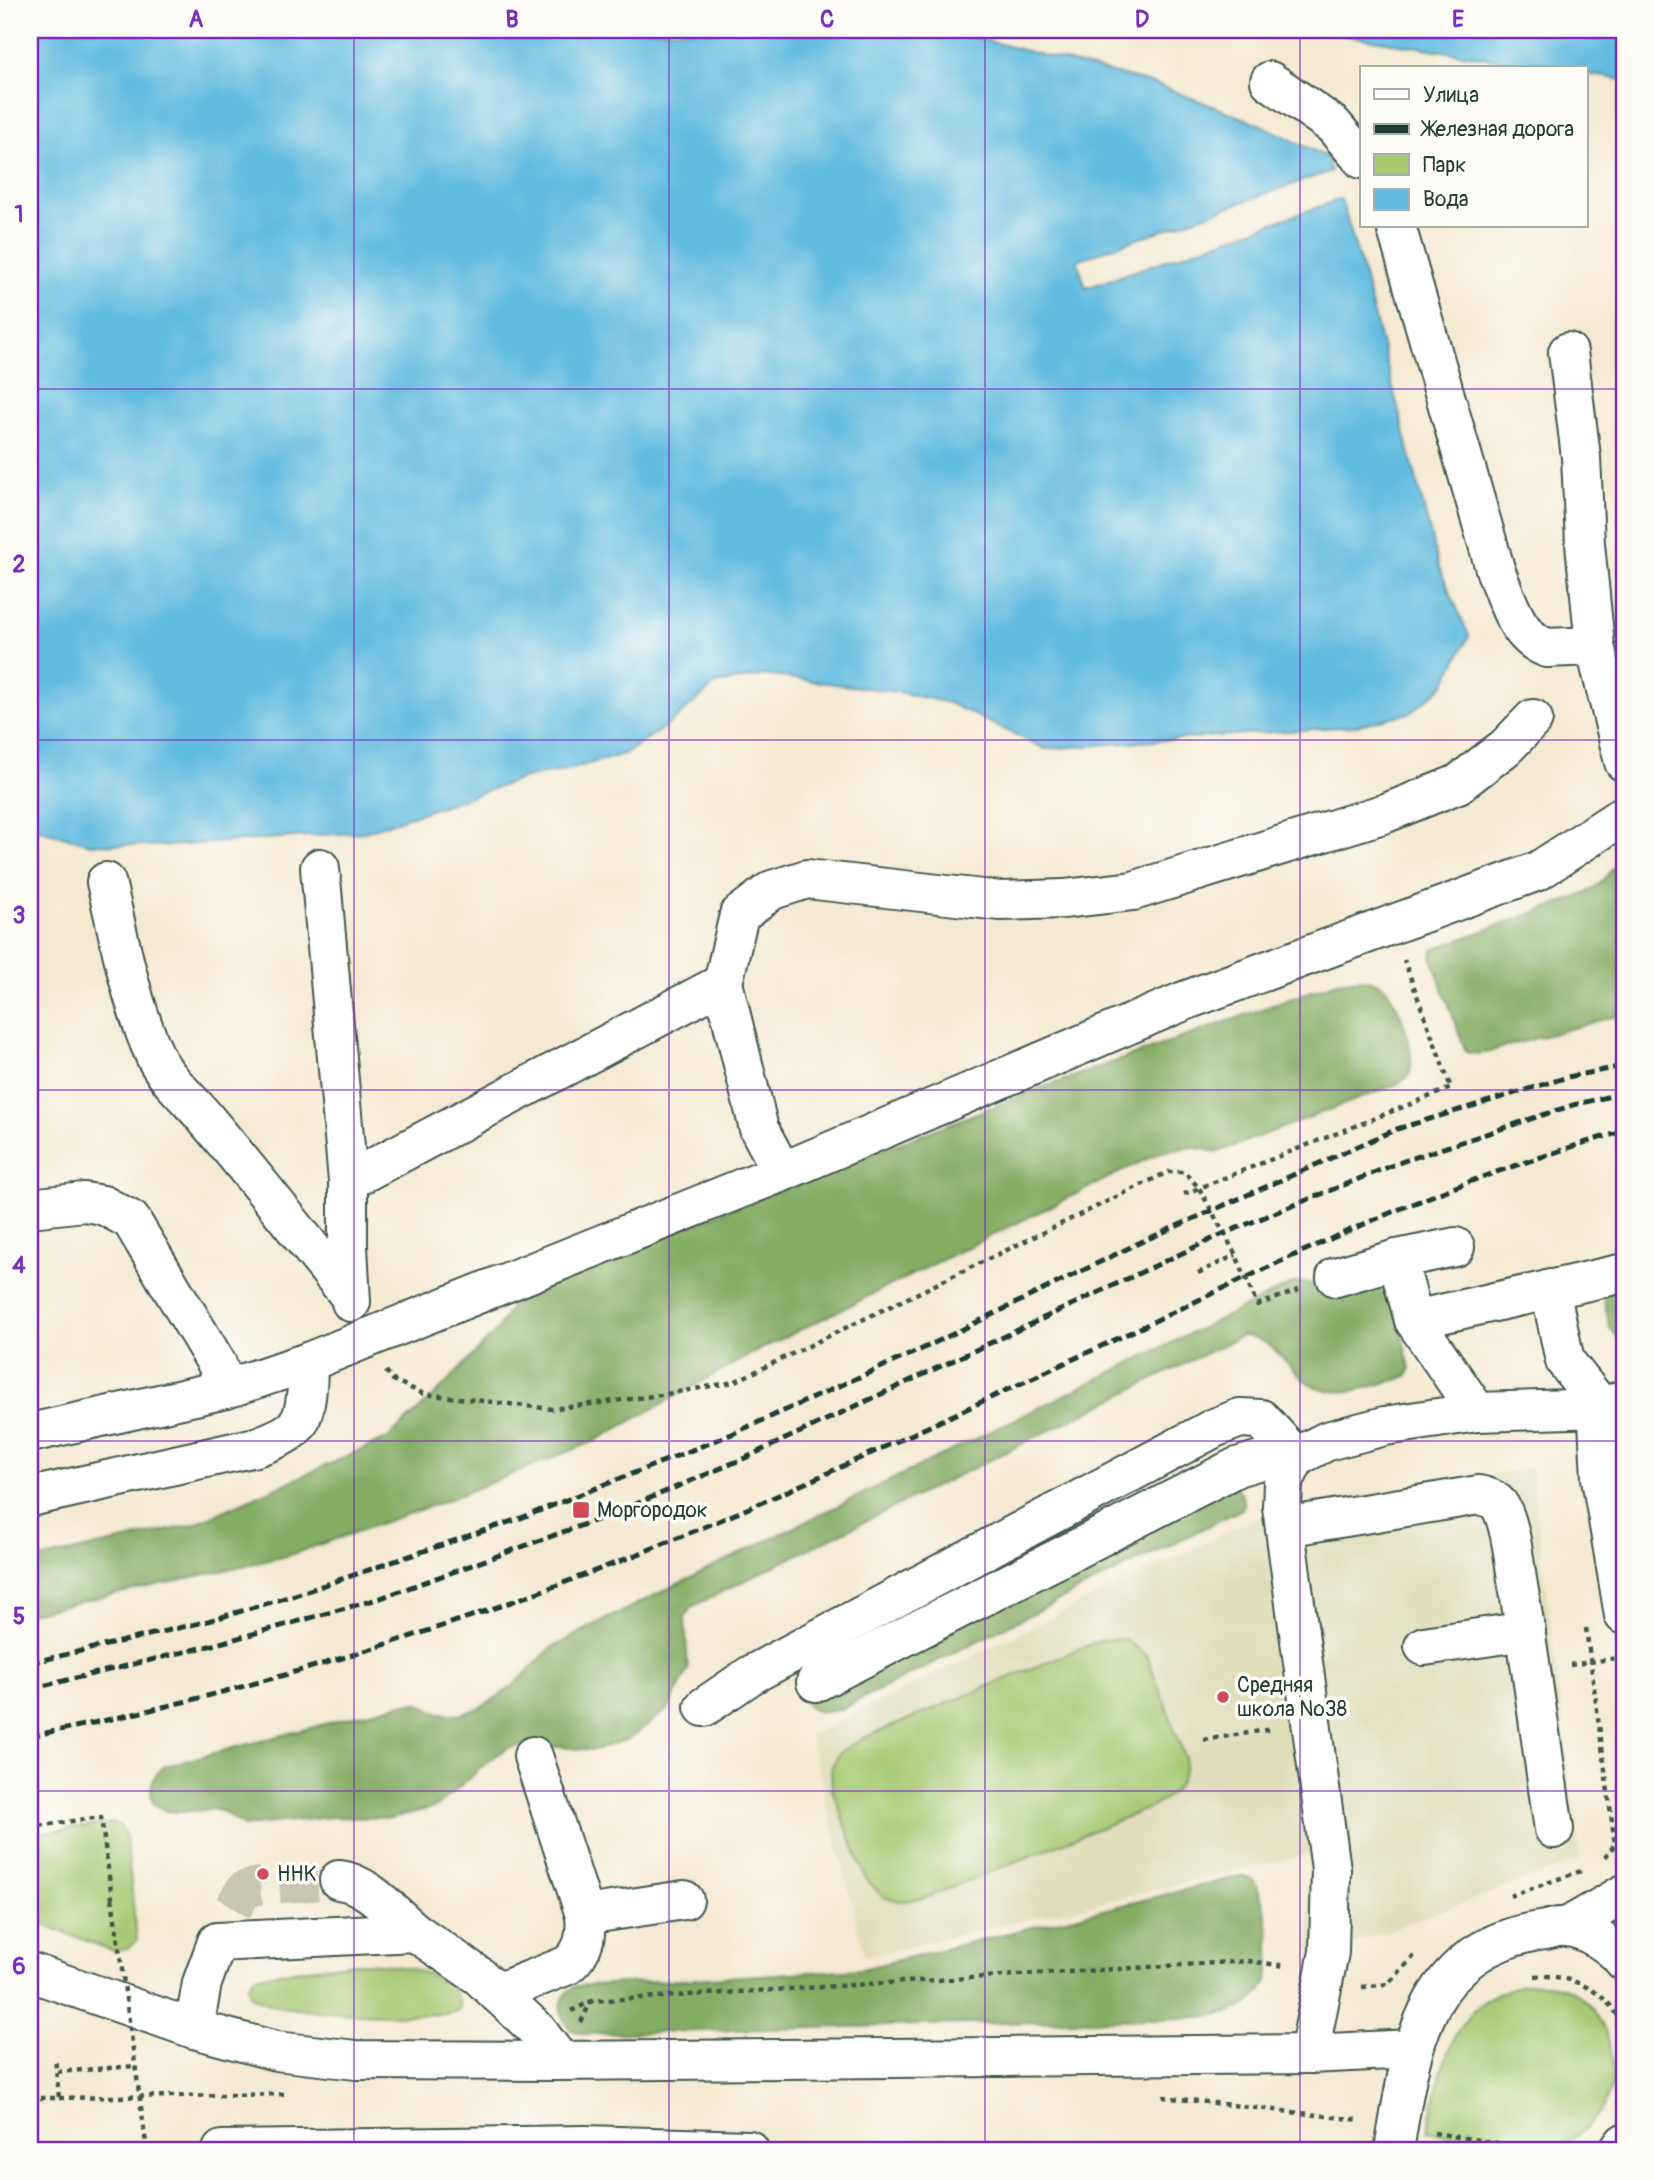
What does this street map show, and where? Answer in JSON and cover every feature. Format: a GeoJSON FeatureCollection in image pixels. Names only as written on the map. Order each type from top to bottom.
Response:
{"type":"FeatureCollection","features":[{"type":"Feature","properties":{"kind":"main road"},"geometry":{"type":"LineString","coordinates":[[1270,81],[1333,125],[1360,157]]}},
{"type":"Feature","properties":{"kind":"main road"},"geometry":{"type":"LineString","coordinates":[[1397,228],[1496,572],[1513,615],[1524,632],[1547,648],[1595,646]]}},
{"type":"Feature","properties":{"kind":"main road"},"geometry":{"type":"LineString","coordinates":[[1567,352],[1581,457],[1585,544],[1595,646],[1624,762]]}},
{"type":"Feature","properties":{"kind":"main road"},"geometry":{"type":"LineString","coordinates":[[782,1172],[759,1129],[723,983],[739,915],[772,890],[807,879],[1000,901],[1063,900],[1133,891],[1372,817],[1458,785],[1506,747],[1533,719]]}},
{"type":"Feature","properties":{"kind":"main road"},"geometry":{"type":"LineString","coordinates":[[30,1433],[226,1389],[308,1362],[782,1172],[1184,1001],[1538,871],[1622,811]]}},
{"type":"Feature","properties":{"kind":"main road"},"geometry":{"type":"LineString","coordinates":[[320,869],[348,1181],[349,1295],[361,1340]]}},
{"type":"Feature","properties":{"kind":"main road"},"geometry":{"type":"LineString","coordinates":[[106,882],[126,969],[156,1058],[171,1082],[204,1116],[349,1295]]}},
{"type":"Feature","properties":{"kind":"main road"},"geometry":{"type":"LineString","coordinates":[[348,1181],[723,983]]}},
{"type":"Feature","properties":{"kind":"main road"},"geometry":{"type":"LineString","coordinates":[[30,1208],[84,1202],[103,1205],[131,1220],[217,1364],[226,1389]]}},
{"type":"Feature","properties":{"kind":"main road"},"geometry":{"type":"LineString","coordinates":[[1336,1277],[1397,1259],[1455,1247]]}},
{"type":"Feature","properties":{"kind":"main road"},"geometry":{"type":"LineString","coordinates":[[1397,1259],[1414,1320],[1477,1412]]}},
{"type":"Feature","properties":{"kind":"main road"},"geometry":{"type":"LineString","coordinates":[[1414,1320],[1624,1273]]}},
{"type":"Feature","properties":{"kind":"main road"},"geometry":{"type":"LineString","coordinates":[[1550,1289],[1565,1361],[1613,1403]]}},
{"type":"Feature","properties":{"kind":"main road"},"geometry":{"type":"LineString","coordinates":[[30,1497],[256,1447],[279,1438],[299,1423],[308,1387],[308,1362]]}},
{"type":"Feature","properties":{"kind":"main road"},"geometry":{"type":"LineString","coordinates":[[816,1682],[1237,1467],[1257,1461],[1296,1457],[1327,1441],[1385,1426],[1477,1412],[1613,1403]]}},
{"type":"Feature","properties":{"kind":"main road"},"geometry":{"type":"LineString","coordinates":[[1613,1403],[1598,1420],[1601,1478],[1624,1615]]}},
{"type":"Feature","properties":{"kind":"main road"},"geometry":{"type":"LineString","coordinates":[[704,1707],[759,1671],[1214,1428],[1240,1418],[1261,1419],[1296,1457]]}},
{"type":"Feature","properties":{"kind":"main road"},"geometry":{"type":"LineString","coordinates":[[1296,1457],[1283,1483],[1284,1527],[1331,1869],[1329,1952],[1309,2054]]}},
{"type":"Feature","properties":{"kind":"main road"},"geometry":{"type":"LineString","coordinates":[[1284,1527],[1479,1495],[1493,1498],[1504,1515],[1526,1631],[1554,1829]]}},
{"type":"Feature","properties":{"kind":"main road"},"geometry":{"type":"LineString","coordinates":[[1424,1646],[1526,1631]]}},
{"type":"Feature","properties":{"kind":"main road"},"geometry":{"type":"LineString","coordinates":[[498,1993],[568,1965],[577,1957],[584,1942],[585,1915],[533,1756]]}},
{"type":"Feature","properties":{"kind":"main road"},"geometry":{"type":"LineString","coordinates":[[339,1880],[356,1885],[369,1893],[415,1932],[470,1970],[537,2029],[560,2061]]}},
{"type":"Feature","properties":{"kind":"main road"},"geometry":{"type":"LineString","coordinates":[[1394,2150],[1412,2049],[1426,2015],[1447,1977],[1492,1945],[1518,1935],[1567,1927],[1624,1894]]}},
{"type":"Feature","properties":{"kind":"main road"},"geometry":{"type":"LineString","coordinates":[[585,1915],[684,1900]]}},
{"type":"Feature","properties":{"kind":"main road"},"geometry":{"type":"LineString","coordinates":[[194,2029],[202,1983],[225,1925],[415,1932]]}},
{"type":"Feature","properties":{"kind":"main road"},"geometry":{"type":"LineString","coordinates":[[1567,1927],[1601,1940],[1624,1961]]}},
{"type":"Feature","properties":{"kind":"main road"},"geometry":{"type":"LineString","coordinates":[[30,1972],[194,2029],[276,2051],[356,2060],[560,2061],[1309,2054],[1412,2049]]}},
{"type":"Feature","properties":{"kind":"main road"},"geometry":{"type":"LineString","coordinates":[[1619,2150],[1624,2143]]}},
{"type":"Feature","properties":{"kind":"main road"},"geometry":{"type":"LineString","coordinates":[[222,2150],[585,2145],[749,2150]]}},
{"type":"Feature","properties":{"kind":"path"},"geometry":{"type":"LineString","coordinates":[[1184,1194],[1451,1088],[1403,957]]}},
{"type":"Feature","properties":{"kind":"path"},"geometry":{"type":"LineString","coordinates":[[361,1340],[393,1380],[424,1394],[552,1409],[661,1395],[734,1382],[1167,1172],[1185,1172],[1199,1188],[1236,1255],[1257,1305],[1336,1277]]}},
{"type":"Feature","properties":{"kind":"path"},"geometry":{"type":"LineString","coordinates":[[1198,1273],[1236,1255]]}},
{"type":"Feature","properties":{"kind":"path"},"geometry":{"type":"LineString","coordinates":[[1567,1665],[1624,1657]]}},
{"type":"Feature","properties":{"kind":"path"},"geometry":{"type":"LineString","coordinates":[[1204,1740],[1311,1723]]}},
{"type":"Feature","properties":{"kind":"path"},"geometry":{"type":"LineString","coordinates":[[30,1827],[102,1817],[147,2150]]}},
{"type":"Feature","properties":{"kind":"path"},"geometry":{"type":"LineString","coordinates":[[583,2018],[592,2001],[1248,1961]]}},
{"type":"Feature","properties":{"kind":"path"},"geometry":{"type":"LineString","coordinates":[[1529,1976],[1562,1978],[1584,1986],[1613,2008],[1624,2029]]}},
{"type":"Feature","properties":{"kind":"path"},"geometry":{"type":"LineString","coordinates":[[30,2098],[59,2098],[55,2059]]}},
{"type":"Feature","properties":{"kind":"path"},"geometry":{"type":"LineString","coordinates":[[57,2072],[135,2066]]}},
{"type":"Feature","properties":{"kind":"shaded area","name":"Средняя школа №38"},"geometry":{"type":"Polygon","coordinates":[[[1531,1468],[1580,1860],[1329,1952],[1310,1949],[1309,1854],[865,1957],[810,1735],[1270,1511],[1531,1468]]]}},
{"type":"Feature","properties":{"kind":"green space"},"geometry":{"type":"Polygon","coordinates":[[[1624,856],[1624,1014],[1479,1054],[1466,1052],[1432,959],[1433,949],[1583,895],[1599,884],[1624,856]]]}},
{"type":"Feature","properties":{"kind":"green space"},"geometry":{"type":"Polygon","coordinates":[[[1360,979],[1379,983],[1388,991],[1405,1028],[1411,1068],[1407,1077],[1395,1085],[1218,1152],[1191,1147],[1161,1152],[757,1351],[595,1441],[442,1502],[287,1556],[30,1613],[30,1561],[192,1525],[388,1438],[434,1396],[498,1329],[517,1295],[548,1280],[1028,1093],[1337,982],[1360,979]]]}},
{"type":"Feature","properties":{"kind":"green space"},"geometry":{"type":"Polygon","coordinates":[[[1382,1279],[1390,1287],[1410,1368],[1408,1375],[1343,1392],[1325,1390],[1302,1378],[1266,1343],[1241,1336],[691,1607],[685,1618],[688,1670],[668,1709],[629,1739],[594,1750],[527,1744],[507,1748],[436,1807],[391,1818],[331,1817],[244,1826],[224,1812],[213,1809],[166,1811],[153,1803],[152,1782],[165,1766],[401,1704],[418,1703],[439,1713],[459,1715],[480,1708],[512,1687],[551,1648],[596,1624],[1296,1282],[1328,1288],[1382,1279]]]}},
{"type":"Feature","properties":{"kind":"green space"},"geometry":{"type":"Polygon","coordinates":[[[1624,1279],[1624,1345],[1610,1328],[1603,1295],[1624,1279]]]}},
{"type":"Feature","properties":{"kind":"green space"},"geometry":{"type":"Polygon","coordinates":[[[1204,1466],[1237,1488],[1243,1501],[1242,1509],[839,1710],[821,1712],[804,1702],[798,1679],[829,1655],[1181,1470],[1204,1466]]]}},
{"type":"Feature","properties":{"kind":"green space"},"geometry":{"type":"Polygon","coordinates":[[[1125,1639],[1147,1656],[1185,1757],[1178,1786],[1154,1806],[925,1898],[901,1901],[883,1897],[866,1879],[832,1789],[831,1768],[840,1752],[861,1739],[1076,1650],[1102,1640],[1125,1639]]]}},
{"type":"Feature","properties":{"kind":"green space"},"geometry":{"type":"Polygon","coordinates":[[[114,1823],[121,1827],[126,1836],[137,1941],[127,1949],[114,1951],[30,1920],[30,1834],[114,1823]]]}},
{"type":"Feature","properties":{"kind":"green space"},"geometry":{"type":"Polygon","coordinates":[[[1241,1876],[1253,1880],[1266,1912],[1269,1972],[1261,1991],[1253,2000],[1220,2014],[1183,2018],[586,2034],[571,2030],[561,2012],[565,1995],[576,1986],[862,1969],[1241,1876]]]}},
{"type":"Feature","properties":{"kind":"green space"},"geometry":{"type":"Polygon","coordinates":[[[355,1963],[401,1967],[435,1977],[448,1985],[457,1996],[459,2010],[446,2014],[343,2013],[278,2006],[250,1995],[248,1985],[255,1976],[355,1963]]]}},
{"type":"Feature","properties":{"kind":"green space"},"geometry":{"type":"Polygon","coordinates":[[[1522,1984],[1549,1984],[1568,1989],[1584,2000],[1593,2011],[1607,2037],[1613,2065],[1613,2079],[1606,2102],[1578,2135],[1549,2149],[1522,2151],[1428,2131],[1444,2062],[1464,2022],[1479,2006],[1498,1993],[1522,1984]]]}},
{"type":"Feature","properties":{"kind":"water"},"geometry":{"type":"Polygon","coordinates":[[[30,30],[946,30],[1158,85],[1261,125],[1327,157],[1331,171],[1077,260],[1086,288],[1341,199],[1364,276],[1439,567],[1469,636],[1444,685],[1410,713],[1354,726],[1045,749],[949,703],[898,692],[765,675],[716,684],[668,725],[624,754],[571,769],[528,777],[364,832],[169,846],[90,844],[30,827],[30,30]]]}},
{"type":"Feature","properties":{"kind":"water"},"geometry":{"type":"Polygon","coordinates":[[[1311,30],[1624,30],[1624,80],[1588,74],[1588,66],[1537,66],[1311,30]]]}},
{"type":"Feature","properties":{"kind":"tunnel"},"geometry":{"type":"LineString","coordinates":[[233,1908],[244,1890],[258,1886],[339,1880]]}},
{"type":"Feature","properties":{"kind":"railway"},"geometry":{"type":"LineString","coordinates":[[30,1663],[208,1621],[295,1595],[521,1518],[732,1434],[922,1349],[1143,1241],[1397,1129],[1568,1077],[1624,1066]]}},
{"type":"Feature","properties":{"kind":"railway"},"geometry":{"type":"LineString","coordinates":[[30,1689],[213,1645],[378,1599],[610,1515],[745,1458],[1225,1233],[1398,1163],[1573,1105],[1624,1093]]}},
{"type":"Feature","properties":{"kind":"railway"},"geometry":{"type":"LineString","coordinates":[[30,1736],[218,1693],[311,1667],[404,1639],[586,1574],[676,1539],[803,1484],[1294,1255],[1409,1205],[1575,1146],[1624,1132]]}},
{"type":"Feature","properties":{"kind":"place","name":"Моргородок"},"geometry":{"type":"Point","coordinates":[581,1510]}},
{"type":"Feature","properties":{"kind":"place","name":"Средняя школа №38"},"geometry":{"type":"Point","coordinates":[1223,1697]}},
{"type":"Feature","properties":{"kind":"place","name":"HHK"},"geometry":{"type":"Point","coordinates":[263,1874]}}]}
